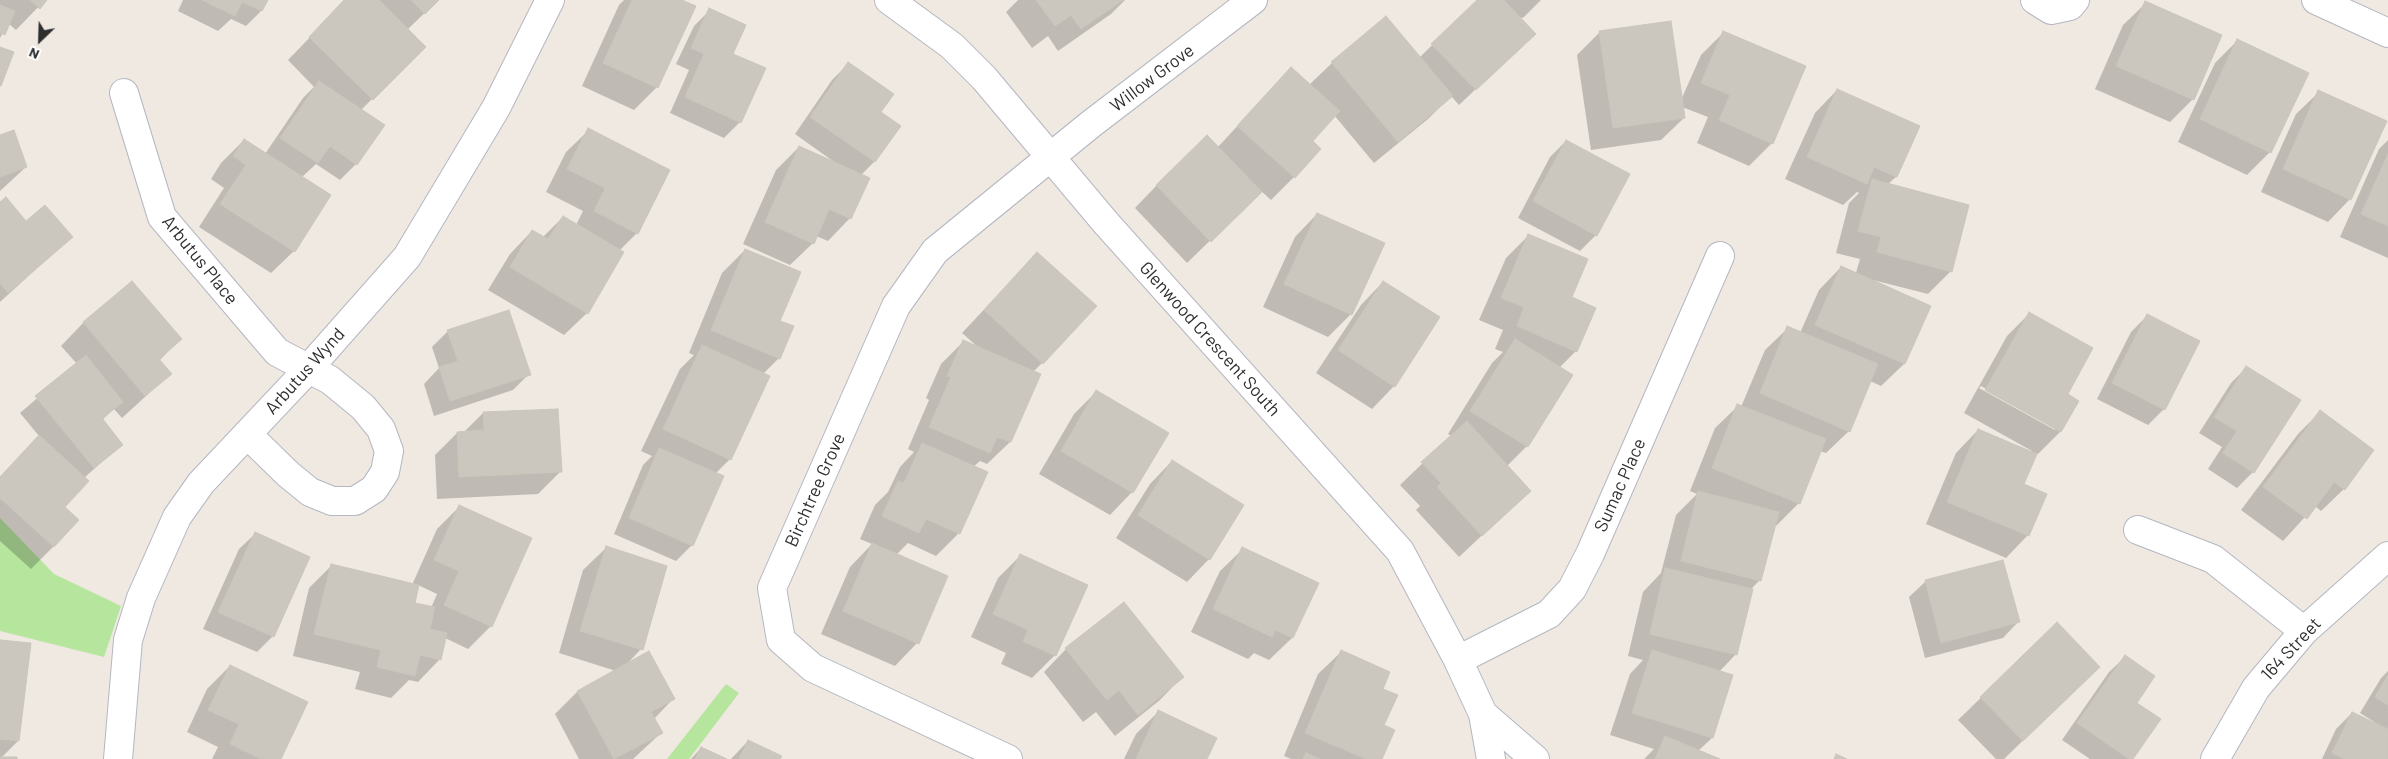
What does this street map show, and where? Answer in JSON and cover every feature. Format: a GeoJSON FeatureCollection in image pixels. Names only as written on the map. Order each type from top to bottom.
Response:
{"type":"FeatureCollection","features":[{"type":"Feature","properties":{"kind":"street","name":"Arbutus Wynd"},"geometry":{"type":"LineString","coordinates":[[118,759],[128,640],[141,598],[177,517],[201,483],[309,368],[407,257],[496,108],[550,0]]}},
{"type":"Feature","properties":{"kind":"street","name":"Glenwood Crescent South"},"geometry":{"type":"LineString","coordinates":[[889,0],[923,23],[984,78],[1106,223],[1400,551],[1458,660],[1483,714],[1491,759]]}},
{"type":"Feature","properties":{"kind":"street","name":"Willow Grove"},"geometry":{"type":"LineString","coordinates":[[1052,158],[1091,124],[1253,0]]}},
{"type":"Feature","properties":{"kind":"street"},"geometry":{"type":"LineString","coordinates":[[2034,0],[2051,10],[2070,6],[2075,0]]}},
{"type":"Feature","properties":{"kind":"street"},"geometry":{"type":"LineString","coordinates":[[2316,0],[2388,33]]}},
{"type":"Feature","properties":{"kind":"street","name":"Arbutus Place"},"geometry":{"type":"LineString","coordinates":[[124,93],[162,217],[277,352],[309,368]]}},
{"type":"Feature","properties":{"kind":"street","name":"Birchtree Grove"},"geometry":{"type":"LineString","coordinates":[[1008,759],[813,668],[780,640],[772,588],[896,306],[935,251],[1052,158]]}},
{"type":"Feature","properties":{"kind":"street","name":"Sumac Place"},"geometry":{"type":"LineString","coordinates":[[1458,660],[1549,614],[1572,589],[1590,554],[1720,256]]}},
{"type":"Feature","properties":{"kind":"street"},"geometry":{"type":"LineString","coordinates":[[247,434],[288,474],[310,492],[332,501],[355,501],[374,488],[385,472],[389,451],[381,428],[363,407],[330,380],[309,368]]}},
{"type":"Feature","properties":{"kind":"street"},"geometry":{"type":"LineString","coordinates":[[2138,530],[2213,559],[2304,631]]}},
{"type":"Feature","properties":{"kind":"street","name":"164 Street"},"geometry":{"type":"LineString","coordinates":[[2215,759],[2256,688],[2304,631],[2388,556]]}},
{"type":"Feature","properties":{"kind":"street","name":"Glenwood Crescent South"},"geometry":{"type":"LineString","coordinates":[[1483,714],[1535,759]]}},
{"type":"Feature","properties":{"kind":"green space"},"geometry":{"type":"Polygon","coordinates":[[[0,518],[54,574],[121,606],[104,657],[0,631],[0,518]]]}},
{"type":"Feature","properties":{"kind":"green space"},"geometry":{"type":"Polygon","coordinates":[[[726,684],[739,693],[689,759],[667,759],[726,684]]]}},
{"type":"Feature","properties":{"kind":"building"},"geometry":{"type":"Polygon","coordinates":[[[30,0],[47,0],[40,9],[30,0]]]}},
{"type":"Feature","properties":{"kind":"building"},"geometry":{"type":"Polygon","coordinates":[[[202,0],[268,0],[262,11],[242,2],[235,16],[202,0]]]}},
{"type":"Feature","properties":{"kind":"building"},"geometry":{"type":"Polygon","coordinates":[[[344,0],[379,0],[426,47],[373,100],[309,37],[344,0]]]}},
{"type":"Feature","properties":{"kind":"building"},"geometry":{"type":"Polygon","coordinates":[[[411,0],[439,0],[425,14],[411,0]]]}},
{"type":"Feature","properties":{"kind":"building"},"geometry":{"type":"Polygon","coordinates":[[[632,0],[682,0],[696,6],[658,88],[603,63],[632,0]]]}},
{"type":"Feature","properties":{"kind":"building"},"geometry":{"type":"Polygon","coordinates":[[[1036,0],[1123,0],[1081,29],[1071,15],[1055,26],[1036,0]]]}},
{"type":"Feature","properties":{"kind":"building"},"geometry":{"type":"Polygon","coordinates":[[[1477,0],[1504,0],[1536,34],[1476,90],[1431,44],[1477,0]]]}},
{"type":"Feature","properties":{"kind":"building"},"geometry":{"type":"Polygon","coordinates":[[[2145,1],[2222,35],[2194,100],[2116,66],[2145,1]]]}},
{"type":"Feature","properties":{"kind":"building"},"geometry":{"type":"Polygon","coordinates":[[[0,5],[15,11],[5,35],[0,33],[0,5]]]}},
{"type":"Feature","properties":{"kind":"building"},"geometry":{"type":"Polygon","coordinates":[[[709,8],[746,25],[733,54],[766,68],[741,123],[685,97],[704,54],[691,48],[709,8]]]}},
{"type":"Feature","properties":{"kind":"building"},"geometry":{"type":"Polygon","coordinates":[[[1386,16],[1453,96],[1398,142],[1331,62],[1386,16]]]}},
{"type":"Feature","properties":{"kind":"building"},"geometry":{"type":"Polygon","coordinates":[[[1671,21],[1685,118],[1613,128],[1599,31],[1671,21]]]}},
{"type":"Feature","properties":{"kind":"building"},"geometry":{"type":"Polygon","coordinates":[[[1723,31],[1806,66],[1773,144],[1719,120],[1730,95],[1701,83],[1723,31]]]}},
{"type":"Feature","properties":{"kind":"building"},"geometry":{"type":"Polygon","coordinates":[[[2237,39],[2309,73],[2271,153],[2200,119],[2237,39]]]}},
{"type":"Feature","properties":{"kind":"building"},"geometry":{"type":"Polygon","coordinates":[[[0,47],[14,52],[1,86],[0,86],[0,47]]]}},
{"type":"Feature","properties":{"kind":"building"},"geometry":{"type":"Polygon","coordinates":[[[848,62],[894,94],[881,112],[901,126],[875,162],[810,117],[848,62]]]}},
{"type":"Feature","properties":{"kind":"building"},"geometry":{"type":"Polygon","coordinates":[[[1291,67],[1340,111],[1313,141],[1321,149],[1295,178],[1237,126],[1291,67]]]}},
{"type":"Feature","properties":{"kind":"building"},"geometry":{"type":"Polygon","coordinates":[[[319,81],[385,125],[357,165],[330,146],[318,163],[280,138],[319,81]]]}},
{"type":"Feature","properties":{"kind":"building"},"geometry":{"type":"Polygon","coordinates":[[[1837,89],[1920,126],[1897,177],[1874,167],[1867,184],[1807,157],[1837,89]]]}},
{"type":"Feature","properties":{"kind":"building"},"geometry":{"type":"Polygon","coordinates":[[[2318,90],[2387,121],[2351,200],[2283,169],[2318,90]]]}},
{"type":"Feature","properties":{"kind":"building"},"geometry":{"type":"Polygon","coordinates":[[[588,128],[670,170],[638,234],[594,211],[605,188],[567,169],[588,128]]]}},
{"type":"Feature","properties":{"kind":"building"},"geometry":{"type":"Polygon","coordinates":[[[14,130],[27,167],[0,177],[0,135],[14,130]]]}},
{"type":"Feature","properties":{"kind":"building"},"geometry":{"type":"Polygon","coordinates":[[[1207,135],[1262,192],[1211,242],[1156,185],[1207,135]]]}},
{"type":"Feature","properties":{"kind":"building"},"geometry":{"type":"Polygon","coordinates":[[[244,139],[331,195],[295,252],[220,204],[246,165],[233,156],[244,139]]]}},
{"type":"Feature","properties":{"kind":"building"},"geometry":{"type":"Polygon","coordinates":[[[1566,140],[1630,174],[1597,236],[1533,201],[1566,140]]]}},
{"type":"Feature","properties":{"kind":"building"},"geometry":{"type":"Polygon","coordinates":[[[799,146],[870,178],[851,219],[829,209],[814,244],[765,222],[799,146]]]}},
{"type":"Feature","properties":{"kind":"building"},"geometry":{"type":"Polygon","coordinates":[[[2388,154],[2388,226],[2361,214],[2388,154]]]}},
{"type":"Feature","properties":{"kind":"building"},"geometry":{"type":"Polygon","coordinates":[[[1872,179],[1969,205],[1952,272],[1877,252],[1881,237],[1858,231],[1872,179]]]}},
{"type":"Feature","properties":{"kind":"building"},"geometry":{"type":"Polygon","coordinates":[[[6,197],[26,221],[45,205],[73,237],[8,293],[0,283],[0,202],[6,197]]]}},
{"type":"Feature","properties":{"kind":"building"},"geometry":{"type":"Polygon","coordinates":[[[1317,213],[1385,243],[1352,315],[1284,284],[1317,213]]]}},
{"type":"Feature","properties":{"kind":"building"},"geometry":{"type":"Polygon","coordinates":[[[563,216],[624,252],[588,314],[510,267],[532,230],[548,239],[563,216]]]}},
{"type":"Feature","properties":{"kind":"building"},"geometry":{"type":"Polygon","coordinates":[[[1528,234],[1588,259],[1572,297],[1596,308],[1577,352],[1517,326],[1524,307],[1501,298],[1528,234]]]}},
{"type":"Feature","properties":{"kind":"building"},"geometry":{"type":"Polygon","coordinates":[[[745,249],[801,272],[780,321],[794,326],[780,359],[711,330],[745,249]]]}},
{"type":"Feature","properties":{"kind":"building"},"geometry":{"type":"Polygon","coordinates":[[[1037,252],[1097,306],[1043,364],[984,310],[1037,252]]]}},
{"type":"Feature","properties":{"kind":"building"},"geometry":{"type":"Polygon","coordinates":[[[1841,266],[1931,306],[1905,364],[1815,325],[1841,266]]]}},
{"type":"Feature","properties":{"kind":"building"},"geometry":{"type":"Polygon","coordinates":[[[132,281],[182,339],[159,359],[172,374],[145,396],[83,322],[132,281]]]}},
{"type":"Feature","properties":{"kind":"building"},"geometry":{"type":"Polygon","coordinates":[[[1383,281],[1440,317],[1395,387],[1338,350],[1383,281]]]}},
{"type":"Feature","properties":{"kind":"building"},"geometry":{"type":"Polygon","coordinates":[[[509,310],[531,375],[450,401],[439,367],[458,361],[447,330],[509,310]]]}},
{"type":"Feature","properties":{"kind":"building"},"geometry":{"type":"Polygon","coordinates":[[[2029,312],[2093,348],[2068,394],[2079,401],[2061,432],[1985,390],[2029,312]]]}},
{"type":"Feature","properties":{"kind":"building"},"geometry":{"type":"Polygon","coordinates":[[[2147,314],[2200,341],[2165,410],[2112,383],[2147,314]]]}},
{"type":"Feature","properties":{"kind":"building"},"geometry":{"type":"Polygon","coordinates":[[[1787,326],[1878,364],[1850,432],[1760,393],[1787,326]]]}},
{"type":"Feature","properties":{"kind":"building"},"geometry":{"type":"Polygon","coordinates":[[[1515,339],[1573,375],[1528,447],[1470,411],[1515,339]]]}},
{"type":"Feature","properties":{"kind":"building"},"geometry":{"type":"Polygon","coordinates":[[[963,340],[1041,374],[1011,442],[997,437],[990,453],[929,427],[951,377],[947,376],[963,340]]]}},
{"type":"Feature","properties":{"kind":"building"},"geometry":{"type":"Polygon","coordinates":[[[702,345],[770,376],[731,460],[663,429],[702,345]]]}},
{"type":"Feature","properties":{"kind":"building"},"geometry":{"type":"Polygon","coordinates":[[[86,355],[123,402],[102,418],[123,445],[94,468],[35,396],[86,355]]]}},
{"type":"Feature","properties":{"kind":"building"},"geometry":{"type":"Polygon","coordinates":[[[2246,366],[2301,400],[2254,473],[2223,453],[2237,431],[2214,417],[2246,366]]]}},
{"type":"Feature","properties":{"kind":"building"},"geometry":{"type":"Polygon","coordinates":[[[1096,390],[1169,433],[1133,493],[1061,451],[1096,390]]]}},
{"type":"Feature","properties":{"kind":"building"},"geometry":{"type":"Polygon","coordinates":[[[1737,404],[1826,439],[1800,504],[1712,468],[1737,404]]]}},
{"type":"Feature","properties":{"kind":"building"},"geometry":{"type":"Polygon","coordinates":[[[558,409],[562,472],[459,477],[457,432],[484,430],[483,412],[558,409]]]}},
{"type":"Feature","properties":{"kind":"building"},"geometry":{"type":"Polygon","coordinates":[[[2320,410],[2374,450],[2345,490],[2334,482],[2307,519],[2263,487],[2320,410]]]}},
{"type":"Feature","properties":{"kind":"building"},"geometry":{"type":"Polygon","coordinates":[[[1467,421],[1531,491],[1482,536],[1437,487],[1441,483],[1421,462],[1467,421]]]}},
{"type":"Feature","properties":{"kind":"building"},"geometry":{"type":"Polygon","coordinates":[[[1978,429],[2037,454],[2024,484],[2047,494],[2029,536],[1947,502],[1978,429]]]}},
{"type":"Feature","properties":{"kind":"building"},"geometry":{"type":"Polygon","coordinates":[[[39,435],[89,481],[65,507],[79,520],[54,547],[0,498],[0,477],[39,435]]]}},
{"type":"Feature","properties":{"kind":"building"},"geometry":{"type":"Polygon","coordinates":[[[922,443],[988,472],[960,534],[926,519],[919,533],[882,516],[898,481],[904,483],[922,443]]]}},
{"type":"Feature","properties":{"kind":"building"},"geometry":{"type":"Polygon","coordinates":[[[659,448],[724,476],[693,546],[629,518],[659,448]]]}},
{"type":"Feature","properties":{"kind":"building"},"geometry":{"type":"Polygon","coordinates":[[[1172,460],[1244,505],[1210,560],[1138,515],[1172,460]]]}},
{"type":"Feature","properties":{"kind":"building"},"geometry":{"type":"Polygon","coordinates":[[[1698,491],[1779,512],[1761,581],[1681,561],[1698,491]]]}},
{"type":"Feature","properties":{"kind":"building"},"geometry":{"type":"Polygon","coordinates":[[[459,505],[532,538],[492,627],[444,605],[459,571],[434,560],[459,505]]]}},
{"type":"Feature","properties":{"kind":"building"},"geometry":{"type":"Polygon","coordinates":[[[255,532],[310,557],[274,637],[218,612],[255,532]]]}},
{"type":"Feature","properties":{"kind":"building"},"geometry":{"type":"Polygon","coordinates":[[[872,543],[948,576],[919,644],[843,611],[872,543]]]}},
{"type":"Feature","properties":{"kind":"building"},"geometry":{"type":"Polygon","coordinates":[[[606,546],[667,566],[643,650],[580,631],[606,546]]]}},
{"type":"Feature","properties":{"kind":"building"},"geometry":{"type":"Polygon","coordinates":[[[1242,547],[1319,583],[1293,638],[1275,630],[1272,637],[1213,609],[1242,547]]]}},
{"type":"Feature","properties":{"kind":"building"},"geometry":{"type":"Polygon","coordinates":[[[1020,554],[1088,585],[1056,656],[1023,641],[1028,630],[993,614],[1020,554]]]}},
{"type":"Feature","properties":{"kind":"building"},"geometry":{"type":"Polygon","coordinates":[[[2003,560],[2020,622],[1941,643],[1925,580],[2003,560]]]}},
{"type":"Feature","properties":{"kind":"building"},"geometry":{"type":"Polygon","coordinates":[[[331,564],[419,585],[415,603],[435,607],[430,629],[447,633],[441,660],[420,655],[415,676],[377,667],[381,650],[314,634],[331,564]]]}},
{"type":"Feature","properties":{"kind":"building"},"geometry":{"type":"Polygon","coordinates":[[[1665,568],[1753,589],[1737,655],[1650,634],[1665,568]]]}},
{"type":"Feature","properties":{"kind":"building"},"geometry":{"type":"Polygon","coordinates":[[[1124,602],[1184,677],[1138,715],[1119,690],[1107,700],[1065,648],[1124,602]]]}},
{"type":"Feature","properties":{"kind":"building"},"geometry":{"type":"Polygon","coordinates":[[[2057,622],[2100,667],[2023,741],[1980,697],[2057,622]]]}},
{"type":"Feature","properties":{"kind":"building"},"geometry":{"type":"Polygon","coordinates":[[[0,640],[31,643],[19,741],[0,739],[0,640]]]}},
{"type":"Feature","properties":{"kind":"building"},"geometry":{"type":"Polygon","coordinates":[[[1341,650],[1390,672],[1383,689],[1398,695],[1384,725],[1395,730],[1382,759],[1366,759],[1305,733],[1341,650]]]}},
{"type":"Feature","properties":{"kind":"building"},"geometry":{"type":"Polygon","coordinates":[[[1652,650],[1733,675],[1713,738],[1632,713],[1652,650]]]}},
{"type":"Feature","properties":{"kind":"building"},"geometry":{"type":"Polygon","coordinates":[[[649,651],[675,699],[651,712],[663,733],[614,759],[577,691],[649,651]]]}},
{"type":"Feature","properties":{"kind":"building"},"geometry":{"type":"Polygon","coordinates":[[[2125,655],[2155,676],[2137,703],[2161,719],[2133,759],[2129,759],[2077,723],[2125,655]]]}},
{"type":"Feature","properties":{"kind":"building"},"geometry":{"type":"Polygon","coordinates":[[[230,665],[308,702],[281,759],[261,759],[230,744],[239,724],[208,710],[230,665]]]}},
{"type":"Feature","properties":{"kind":"building"},"geometry":{"type":"Polygon","coordinates":[[[2388,675],[2388,705],[2375,697],[2388,675]]]}},
{"type":"Feature","properties":{"kind":"building"},"geometry":{"type":"Polygon","coordinates":[[[1158,710],[1217,738],[1207,759],[1136,759],[1158,710]]]}},
{"type":"Feature","properties":{"kind":"building"},"geometry":{"type":"Polygon","coordinates":[[[2352,712],[2388,729],[2388,759],[2345,759],[2332,753],[2352,712]]]}},
{"type":"Feature","properties":{"kind":"building"},"geometry":{"type":"Polygon","coordinates":[[[1665,736],[1720,759],[1655,759],[1665,736]]]}},
{"type":"Feature","properties":{"kind":"building"},"geometry":{"type":"Polygon","coordinates":[[[748,740],[782,756],[780,759],[739,759],[748,740]]]}},
{"type":"Feature","properties":{"kind":"building"},"geometry":{"type":"Polygon","coordinates":[[[701,747],[727,759],[695,759],[701,747]]]}},
{"type":"Feature","properties":{"kind":"building"},"geometry":{"type":"Polygon","coordinates":[[[1306,753],[1320,759],[1303,759],[1306,753]]]}},
{"type":"Feature","properties":{"kind":"building"},"geometry":{"type":"Polygon","coordinates":[[[1836,754],[1847,759],[1834,759],[1836,754]]]}},
{"type":"Feature","properties":{"kind":"building"},"geometry":{"type":"Polygon","coordinates":[[[0,757],[17,757],[17,759],[0,759],[0,757]]]}}]}
